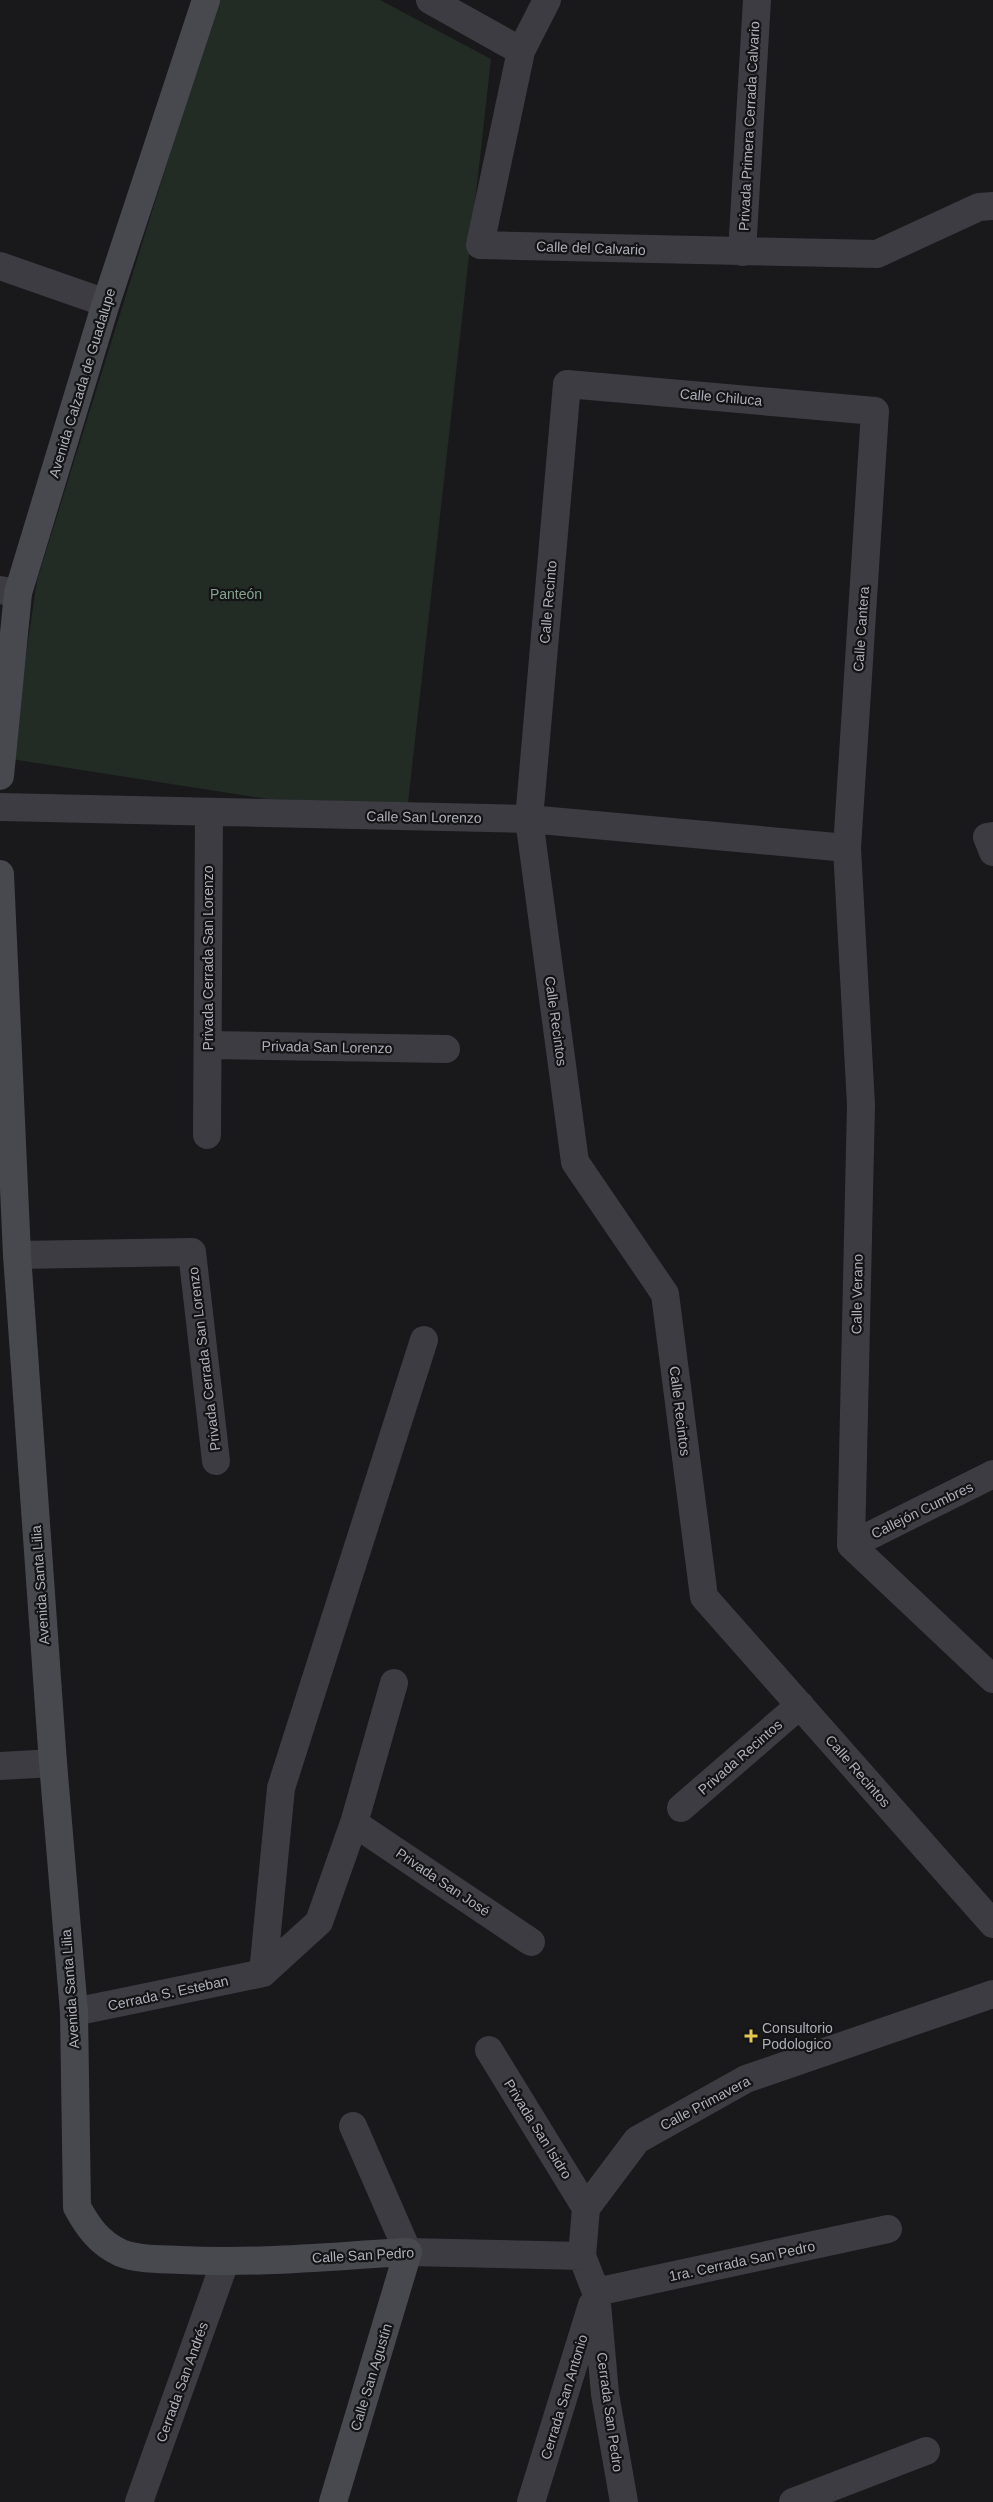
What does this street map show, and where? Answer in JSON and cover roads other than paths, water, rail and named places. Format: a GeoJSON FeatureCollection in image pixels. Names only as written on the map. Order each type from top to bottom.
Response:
{"type":"FeatureCollection","features":[{"type":"Feature","properties":{"kind":"street","name":"Avenida Calzada de Guadalupe"},"geometry":{"type":"LineString","coordinates":[[0,776],[9,591],[206,0]]}},
{"type":"Feature","properties":{"kind":"street"},"geometry":{"type":"LineString","coordinates":[[430,0],[521,51],[547,0]]}},
{"type":"Feature","properties":{"kind":"street","name":"Privada Primera Cerrada Calvario"},"geometry":{"type":"LineString","coordinates":[[742,252],[757,0]]}},
{"type":"Feature","properties":{"kind":"street","name":"Calle del Calvario"},"geometry":{"type":"LineString","coordinates":[[521,51],[480,245],[876,254],[979,207],[993,206]]}},
{"type":"Feature","properties":{"kind":"street"},"geometry":{"type":"LineString","coordinates":[[0,266],[106,303]]}},
{"type":"Feature","properties":{"kind":"street","name":"Calle Chiluca"},"geometry":{"type":"LineString","coordinates":[[567,384],[875,411]]}},
{"type":"Feature","properties":{"kind":"street","name":"Calle Recinto"},"geometry":{"type":"LineString","coordinates":[[529,819],[567,384]]}},
{"type":"Feature","properties":{"kind":"street","name":"Calle Cantera"},"geometry":{"type":"LineString","coordinates":[[847,848],[875,411]]}},
{"type":"Feature","properties":{"kind":"street","name":"Calle San Lorenzo"},"geometry":{"type":"LineString","coordinates":[[0,807],[529,819],[847,848]]}},
{"type":"Feature","properties":{"kind":"street","name":"Privada Cerrada San Lorenzo"},"geometry":{"type":"LineString","coordinates":[[207,1135],[209,812]]}},
{"type":"Feature","properties":{"kind":"street","name":"Calle Recintos"},"geometry":{"type":"LineString","coordinates":[[529,819],[575,1162],[666,1294],[704,1597],[993,1924]]}},
{"type":"Feature","properties":{"kind":"street","name":"Calle Verano"},"geometry":{"type":"LineString","coordinates":[[847,848],[861,1105],[850,1545]]}},
{"type":"Feature","properties":{"kind":"street","name":"Avenida Santa Lilia"},"geometry":{"type":"LineString","coordinates":[[0,874],[17,1255],[53,1763],[74,2012],[77,2207],[88,2227],[104,2244],[122,2254],[143,2258]]}},
{"type":"Feature","properties":{"kind":"street","name":"Privada San Lorenzo"},"geometry":{"type":"LineString","coordinates":[[208,1046],[446,1049]]}},
{"type":"Feature","properties":{"kind":"street","name":"Privada Cerrada San Lorenzo"},"geometry":{"type":"LineString","coordinates":[[17,1255],[192,1252],[216,1461]]}},
{"type":"Feature","properties":{"kind":"street"},"geometry":{"type":"LineString","coordinates":[[263,1973],[281,1788],[424,1340]]}},
{"type":"Feature","properties":{"kind":"street","name":"Callejón Cumbres"},"geometry":{"type":"LineString","coordinates":[[850,1545],[993,1474]]}},
{"type":"Feature","properties":{"kind":"street"},"geometry":{"type":"LineString","coordinates":[[850,1545],[993,1679]]}},
{"type":"Feature","properties":{"kind":"street"},"geometry":{"type":"LineString","coordinates":[[263,1973],[319,1922],[354,1823],[394,1683]]}},
{"type":"Feature","properties":{"kind":"street","name":"Privada Recintos"},"geometry":{"type":"LineString","coordinates":[[681,1808],[800,1705]]}},
{"type":"Feature","properties":{"kind":"street"},"geometry":{"type":"LineString","coordinates":[[0,1766],[53,1763]]}},
{"type":"Feature","properties":{"kind":"street","name":"Privada San José"},"geometry":{"type":"LineString","coordinates":[[354,1823],[531,1942]]}},
{"type":"Feature","properties":{"kind":"street","name":"Cerrada S. Esteban"},"geometry":{"type":"LineString","coordinates":[[74,2012],[263,1973]]}},
{"type":"Feature","properties":{"kind":"street","name":"Calle Primavera"},"geometry":{"type":"LineString","coordinates":[[586,2208],[637,2140],[746,2079],[993,1994]]}},
{"type":"Feature","properties":{"kind":"street","name":"Privada San Isidro"},"geometry":{"type":"LineString","coordinates":[[489,2050],[586,2208]]}},
{"type":"Feature","properties":{"kind":"street"},"geometry":{"type":"LineString","coordinates":[[353,2126],[408,2252]]}},
{"type":"Feature","properties":{"kind":"street"},"geometry":{"type":"LineString","coordinates":[[586,2208],[582,2256],[596,2292]]}},
{"type":"Feature","properties":{"kind":"street","name":"1ra. Cerrada San Pedro"},"geometry":{"type":"LineString","coordinates":[[596,2292],[888,2229]]}},
{"type":"Feature","properties":{"kind":"street","name":"Calle San Pedro"},"geometry":{"type":"LineString","coordinates":[[143,2258],[225,2262],[408,2252],[582,2256]]}},
{"type":"Feature","properties":{"kind":"street","name":"Calle San Agustín"},"geometry":{"type":"LineString","coordinates":[[333,2502],[408,2252]]}},
{"type":"Feature","properties":{"kind":"street","name":"Cerrada San Andrés"},"geometry":{"type":"LineString","coordinates":[[139,2502],[225,2262]]}},
{"type":"Feature","properties":{"kind":"street","name":"Cerrada San Antonio"},"geometry":{"type":"LineString","coordinates":[[532,2502],[596,2292]]}},
{"type":"Feature","properties":{"kind":"street","name":"Cerrada San Pedro"},"geometry":{"type":"LineString","coordinates":[[596,2292],[605,2394],[624,2502]]}},
{"type":"Feature","properties":{"kind":"street"},"geometry":{"type":"LineString","coordinates":[[793,2502],[926,2451]]}},
{"type":"Feature","properties":{"kind":"place","name":"Consultorio Podologico"},"geometry":{"type":"Point","coordinates":[751,2036]}},
{"type":"Feature","properties":{"kind":"park label","name":"Panteón"},"geometry":{"type":"Point","coordinates":[236,594]}}]}
